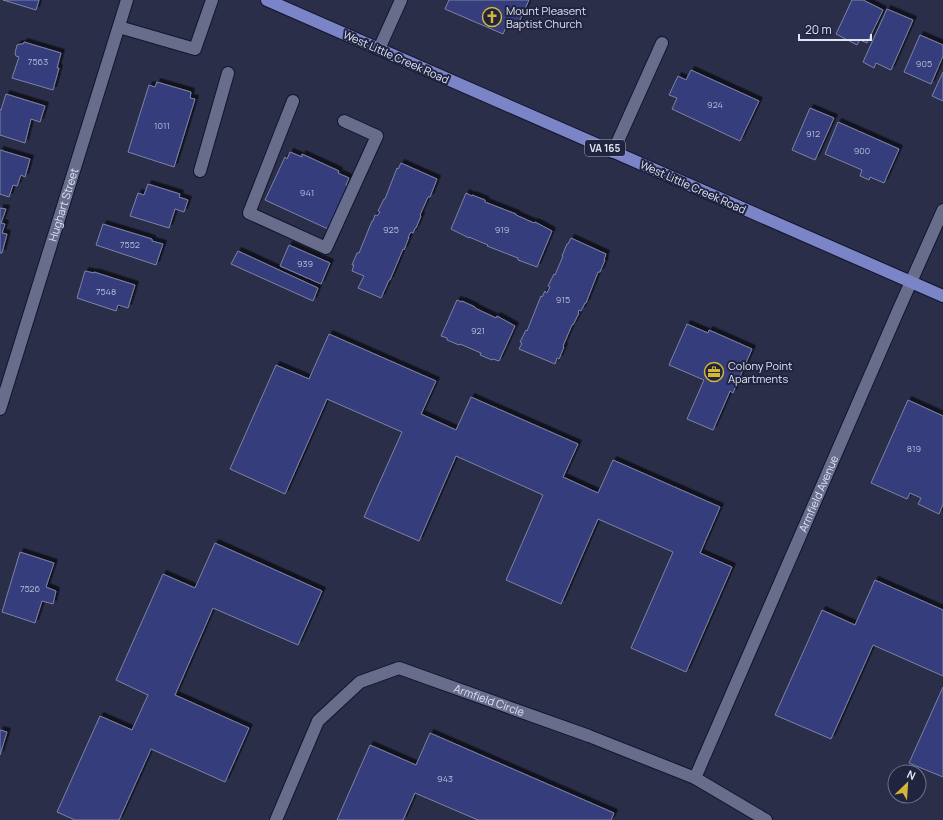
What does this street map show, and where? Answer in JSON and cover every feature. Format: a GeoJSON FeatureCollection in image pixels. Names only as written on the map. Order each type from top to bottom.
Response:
{"type":"FeatureCollection","features":[{"type":"Feature","properties":{"kind":"main road","name":"West Little Creek Road"},"geometry":{"type":"LineString","coordinates":[[267,0],[943,296]]}},
{"type":"Feature","properties":{"kind":"street","name":"Hughart Street"},"geometry":{"type":"LineString","coordinates":[[0,409],[127,0]]}},
{"type":"Feature","properties":{"kind":"street"},"geometry":{"type":"LineString","coordinates":[[119,27],[195,49],[212,0]]}},
{"type":"Feature","properties":{"kind":"street"},"geometry":{"type":"LineString","coordinates":[[379,49],[401,0]]}},
{"type":"Feature","properties":{"kind":"street"},"geometry":{"type":"LineString","coordinates":[[612,152],[662,43]]}},
{"type":"Feature","properties":{"kind":"street"},"geometry":{"type":"LineString","coordinates":[[200,171],[228,73]]}},
{"type":"Feature","properties":{"kind":"street"},"geometry":{"type":"LineString","coordinates":[[294,101],[248,213],[326,248],[377,136],[344,121]]}},
{"type":"Feature","properties":{"kind":"street","name":"Armfield Avenue"},"geometry":{"type":"LineString","coordinates":[[695,778],[910,282],[943,210]]}},
{"type":"Feature","properties":{"kind":"street","name":"Armfield Circle"},"geometry":{"type":"LineString","coordinates":[[276,820],[318,721],[360,682],[399,668],[589,736],[695,778],[766,820]]}},
{"type":"Feature","properties":{"kind":"building"},"geometry":{"type":"Polygon","coordinates":[[[3,0],[39,0],[36,10],[3,0]]]}},
{"type":"Feature","properties":{"kind":"building","name":"Mount Pleasent Baptist Church"},"geometry":{"type":"Polygon","coordinates":[[[449,0],[529,0],[516,29],[507,25],[503,34],[445,9],[449,0]]]}},
{"type":"Feature","properties":{"kind":"building"},"geometry":{"type":"Polygon","coordinates":[[[852,0],[863,0],[883,10],[867,43],[860,40],[857,45],[836,34],[852,0]]]}},
{"type":"Feature","properties":{"kind":"building"},"geometry":{"type":"Polygon","coordinates":[[[887,9],[913,20],[891,70],[876,63],[874,68],[863,62],[887,9]]]}},
{"type":"Feature","properties":{"kind":"building"},"geometry":{"type":"Polygon","coordinates":[[[920,35],[943,45],[943,56],[931,84],[904,72],[920,35]]]}},
{"type":"Feature","properties":{"kind":"building"},"geometry":{"type":"Polygon","coordinates":[[[24,42],[61,53],[57,68],[59,68],[53,90],[12,78],[19,57],[16,56],[15,53],[17,45],[23,44],[24,42]]]}},
{"type":"Feature","properties":{"kind":"building"},"geometry":{"type":"Polygon","coordinates":[[[691,70],[759,101],[740,141],[672,109],[677,98],[669,95],[678,76],[686,80],[691,70]]]}},
{"type":"Feature","properties":{"kind":"building"},"geometry":{"type":"Polygon","coordinates":[[[943,72],[943,101],[932,96],[943,72]]]}},
{"type":"Feature","properties":{"kind":"building"},"geometry":{"type":"Polygon","coordinates":[[[157,82],[191,92],[190,98],[195,99],[174,167],[128,152],[149,85],[155,87],[157,82]]]}},
{"type":"Feature","properties":{"kind":"building"},"geometry":{"type":"Polygon","coordinates":[[[6,94],[45,106],[40,122],[31,119],[25,143],[0,135],[0,109],[1,110],[6,94]]]}},
{"type":"Feature","properties":{"kind":"building"},"geometry":{"type":"Polygon","coordinates":[[[810,108],[834,118],[815,160],[792,150],[810,108]]]}},
{"type":"Feature","properties":{"kind":"building"},"geometry":{"type":"Polygon","coordinates":[[[838,122],[899,149],[884,183],[870,177],[869,180],[860,176],[862,170],[825,154],[838,122]]]}},
{"type":"Feature","properties":{"kind":"building"},"geometry":{"type":"Polygon","coordinates":[[[0,150],[30,159],[25,177],[21,175],[17,186],[13,185],[9,197],[0,194],[0,150]]]}},
{"type":"Feature","properties":{"kind":"building"},"geometry":{"type":"Polygon","coordinates":[[[290,152],[302,157],[302,154],[339,171],[338,173],[349,178],[346,185],[348,186],[328,229],[265,200],[285,157],[287,159],[290,152]]]}},
{"type":"Feature","properties":{"kind":"building"},"geometry":{"type":"Polygon","coordinates":[[[401,163],[437,179],[430,197],[428,197],[420,215],[421,216],[416,228],[408,237],[404,250],[403,249],[381,298],[358,288],[364,276],[352,271],[354,265],[352,265],[357,253],[359,253],[375,215],[377,216],[380,212],[378,211],[385,199],[397,168],[398,169],[401,163]]]}},
{"type":"Feature","properties":{"kind":"building"},"geometry":{"type":"Polygon","coordinates":[[[148,184],[180,194],[179,197],[188,200],[184,212],[175,209],[169,228],[130,216],[138,193],[144,195],[148,184]]]}},
{"type":"Feature","properties":{"kind":"building"},"geometry":{"type":"Polygon","coordinates":[[[466,193],[485,200],[485,202],[534,223],[535,222],[552,231],[537,267],[518,260],[518,258],[487,246],[488,245],[451,229],[466,193]]]}},
{"type":"Feature","properties":{"kind":"building"},"geometry":{"type":"Polygon","coordinates":[[[0,208],[6,209],[1,223],[5,224],[2,233],[7,234],[2,253],[0,253],[0,208]]]}},
{"type":"Feature","properties":{"kind":"building"},"geometry":{"type":"Polygon","coordinates":[[[103,224],[152,239],[152,241],[163,244],[156,265],[96,245],[103,224]]]}},
{"type":"Feature","properties":{"kind":"building"},"geometry":{"type":"Polygon","coordinates":[[[571,238],[606,254],[605,260],[600,272],[598,272],[586,303],[581,311],[579,310],[579,313],[563,346],[564,347],[559,359],[557,358],[555,364],[519,349],[522,343],[520,342],[526,330],[527,331],[541,296],[542,297],[545,291],[547,293],[550,287],[548,286],[554,274],[555,275],[567,244],[571,238]]]}},
{"type":"Feature","properties":{"kind":"building"},"geometry":{"type":"Polygon","coordinates":[[[289,245],[330,263],[321,284],[280,266],[289,245]]]}},
{"type":"Feature","properties":{"kind":"building"},"geometry":{"type":"Polygon","coordinates":[[[238,251],[318,288],[313,301],[231,264],[238,251]]]}},
{"type":"Feature","properties":{"kind":"building"},"geometry":{"type":"Polygon","coordinates":[[[85,271],[94,272],[135,285],[128,308],[118,305],[116,311],[77,298],[85,271]]]}},
{"type":"Feature","properties":{"kind":"building"},"geometry":{"type":"Polygon","coordinates":[[[457,300],[496,318],[497,316],[515,326],[499,361],[480,355],[481,353],[447,340],[447,338],[441,336],[457,300]]]}},
{"type":"Feature","properties":{"kind":"building","name":"Colony Point Apartments"},"geometry":{"type":"Polygon","coordinates":[[[687,324],[708,333],[709,330],[752,349],[733,393],[730,391],[713,430],[687,419],[704,380],[669,365],[687,324]]]}},
{"type":"Feature","properties":{"kind":"building"},"geometry":{"type":"Polygon","coordinates":[[[329,334],[436,381],[421,414],[456,430],[471,397],[578,444],[563,477],[598,493],[613,460],[720,507],[700,553],[732,567],[686,672],[631,648],[673,552],[598,519],[561,604],[506,580],[543,495],[456,456],[419,541],[364,517],[402,432],[327,399],[285,494],[230,469],[276,365],[309,379],[329,334]]]}},
{"type":"Feature","properties":{"kind":"building"},"geometry":{"type":"Polygon","coordinates":[[[908,400],[943,416],[943,504],[939,514],[918,504],[921,498],[910,493],[907,499],[871,483],[908,400]]]}},
{"type":"Feature","properties":{"kind":"building"},"geometry":{"type":"Polygon","coordinates":[[[215,543],[322,591],[298,645],[213,608],[175,695],[249,728],[225,782],[151,749],[119,820],[75,820],[57,812],[100,716],[132,730],[148,695],[116,680],[163,574],[195,588],[215,543]]]}},
{"type":"Feature","properties":{"kind":"building"},"geometry":{"type":"Polygon","coordinates":[[[20,552],[54,563],[46,587],[56,591],[53,604],[42,601],[35,623],[2,612],[20,552]]]}},
{"type":"Feature","properties":{"kind":"building"},"geometry":{"type":"Polygon","coordinates":[[[875,580],[943,610],[943,676],[873,645],[831,739],[775,715],[822,610],[855,625],[875,580]]]}},
{"type":"Feature","properties":{"kind":"building"},"geometry":{"type":"Polygon","coordinates":[[[943,687],[943,777],[927,770],[927,764],[909,763],[943,687]]]}},
{"type":"Feature","properties":{"kind":"building"},"geometry":{"type":"Polygon","coordinates":[[[0,730],[7,732],[0,755],[0,730]]]}},
{"type":"Feature","properties":{"kind":"building"},"geometry":{"type":"Polygon","coordinates":[[[430,733],[614,813],[611,820],[478,820],[415,793],[403,820],[337,820],[370,745],[416,765],[430,733]]]}},
{"type":"Feature","properties":{"kind":"place","name":"Mount Pleasent Baptist Church"},"geometry":{"type":"Point","coordinates":[492,17]}},
{"type":"Feature","properties":{"kind":"place","name":"Colony Point Apartments"},"geometry":{"type":"Point","coordinates":[714,372]}}]}
